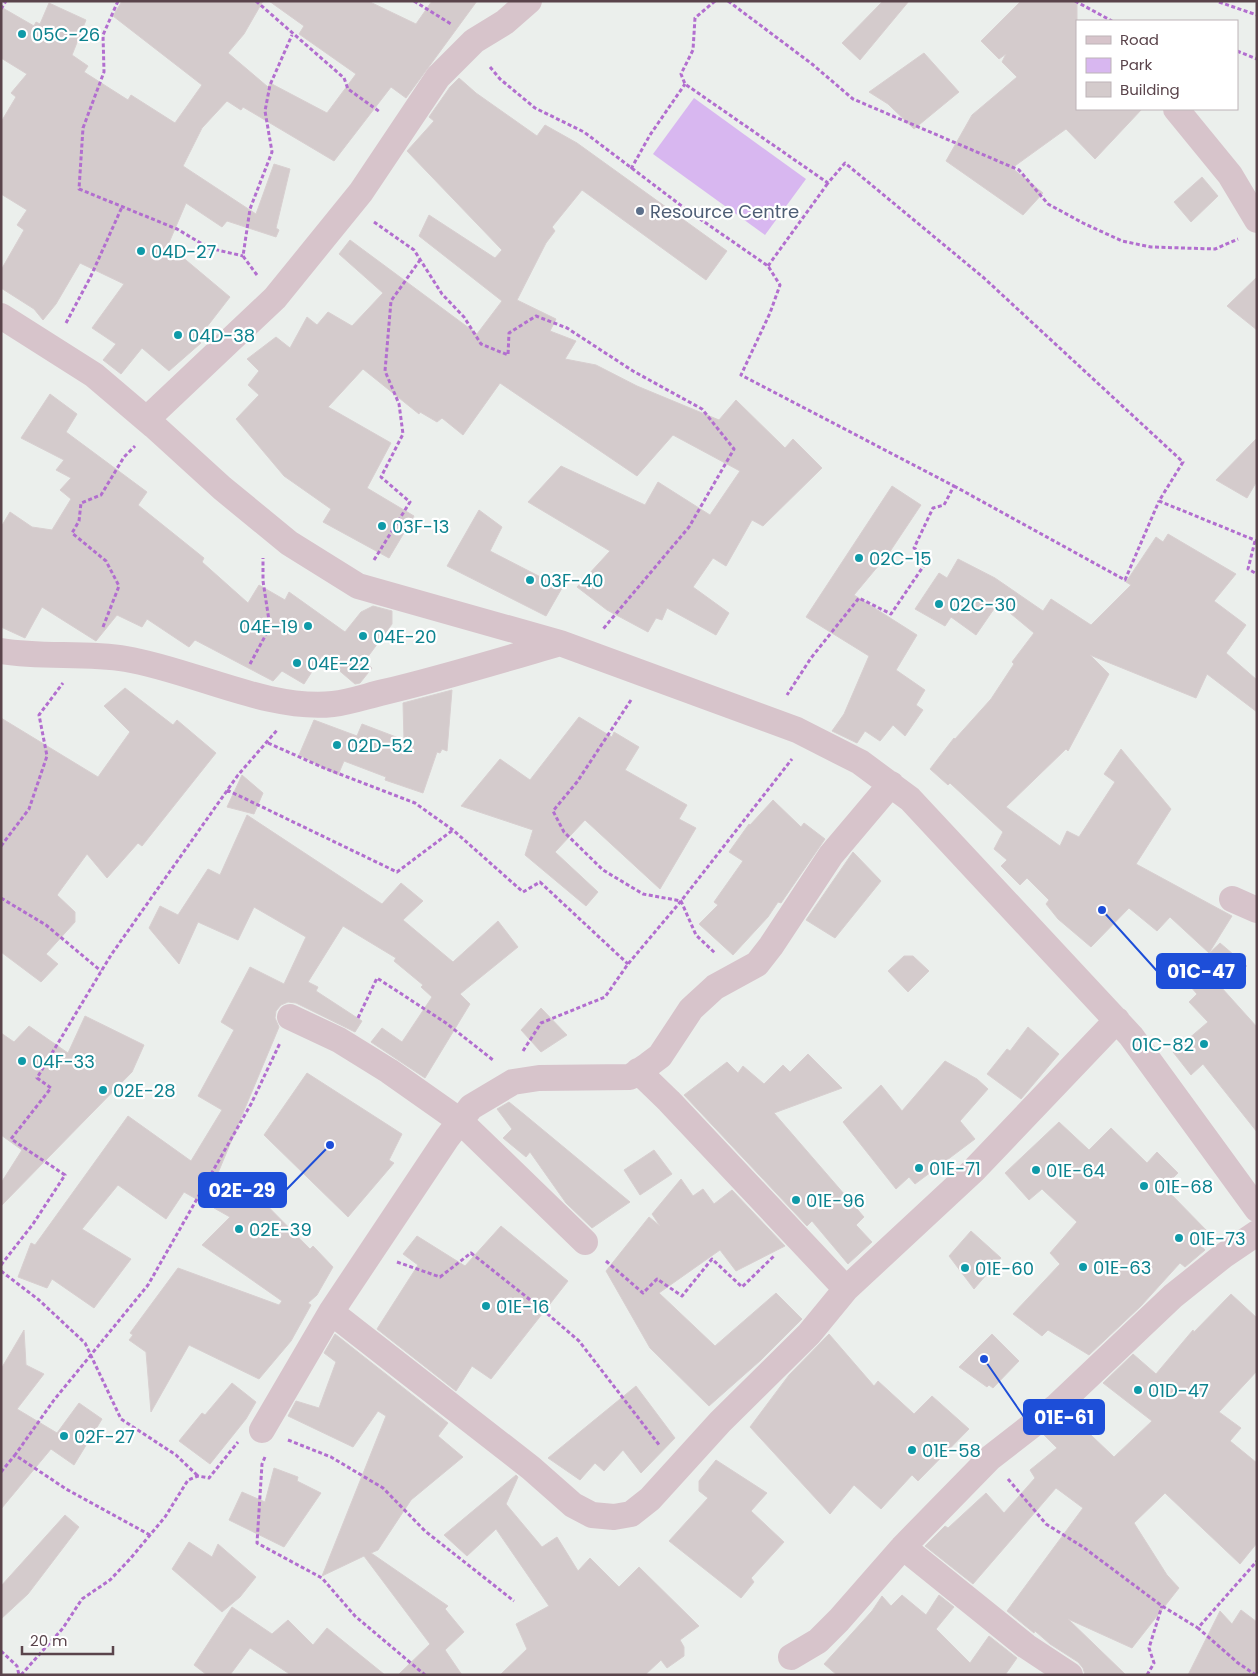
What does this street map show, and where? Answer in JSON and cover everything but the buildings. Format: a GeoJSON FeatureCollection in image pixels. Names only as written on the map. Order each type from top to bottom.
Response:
{"type":"FeatureCollection","features":[{"type":"Feature","properties":{"kind":"street"},"geometry":{"type":"LineString","coordinates":[[150,422],[275,298],[350,206],[438,77],[474,41],[505,22],[529,1]]}},
{"type":"Feature","properties":{"kind":"street"},"geometry":{"type":"LineString","coordinates":[[1177,110],[1230,176],[1248,229]]}},
{"type":"Feature","properties":{"kind":"street"},"geometry":{"type":"LineString","coordinates":[[1,316],[94,375],[275,532],[289,543],[358,586],[560,643],[647,677],[770,721],[809,736],[860,762],[891,784],[910,799],[1117,1020],[1136,1043],[1257,1210]]}},
{"type":"Feature","properties":{"kind":"street"},"geometry":{"type":"LineString","coordinates":[[1,651],[17,654],[84,654],[168,667],[296,705],[333,704],[400,688],[560,643]]}},
{"type":"Feature","properties":{"kind":"street"},"geometry":{"type":"LineString","coordinates":[[269,1432],[330,1312],[460,1120],[471,1107],[513,1082],[539,1078],[630,1077],[660,1056],[690,1009],[715,987],[738,976],[756,964],[771,946],[831,855],[891,784]]}},
{"type":"Feature","properties":{"kind":"street"},"geometry":{"type":"LineString","coordinates":[[1232,899],[1257,910]]}},
{"type":"Feature","properties":{"kind":"street"},"geometry":{"type":"LineString","coordinates":[[290,1017],[339,1040],[389,1071],[460,1120],[585,1242]]}},
{"type":"Feature","properties":{"kind":"street"},"geometry":{"type":"LineString","coordinates":[[330,1312],[508,1450],[573,1505],[592,1515],[614,1517],[631,1514],[650,1498],[720,1422],[809,1334],[846,1289],[973,1170],[1117,1020]]}},
{"type":"Feature","properties":{"kind":"street"},"geometry":{"type":"LineString","coordinates":[[638,1072],[669,1101],[846,1289]]}},
{"type":"Feature","properties":{"kind":"street"},"geometry":{"type":"LineString","coordinates":[[791,1657],[818,1640],[839,1620],[903,1546],[990,1458],[1057,1406],[1173,1296],[1223,1256],[1257,1233]]}},
{"type":"Feature","properties":{"kind":"street"},"geometry":{"type":"LineString","coordinates":[[903,1546],[1026,1646],[1070,1675]]}},
{"type":"Feature","properties":{"kind":"path"},"geometry":{"type":"LineString","coordinates":[[1,9],[6,1]]}},
{"type":"Feature","properties":{"kind":"path"},"geometry":{"type":"LineString","coordinates":[[118,1],[103,36],[104,72],[83,128],[79,189],[177,229],[208,248],[244,256],[275,298]]}},
{"type":"Feature","properties":{"kind":"path"},"geometry":{"type":"LineString","coordinates":[[256,1],[292,36],[344,78],[348,89],[381,112],[406,123]]}},
{"type":"Feature","properties":{"kind":"path"},"geometry":{"type":"LineString","coordinates":[[414,1],[474,41],[500,79],[535,108],[584,132],[631,169],[768,266],[780,285],[770,313],[741,375],[954,486],[1125,580],[1160,501],[1183,462],[984,278],[845,163],[828,182],[768,266]]}},
{"type":"Feature","properties":{"kind":"path"},"geometry":{"type":"LineString","coordinates":[[715,1],[695,18],[694,50],[681,74],[686,84],[828,182]]}},
{"type":"Feature","properties":{"kind":"path"},"geometry":{"type":"LineString","coordinates":[[728,1],[812,64],[853,99],[1019,170],[1048,204],[1083,224],[1122,241],[1151,247],[1215,249],[1248,229]]}},
{"type":"Feature","properties":{"kind":"path"},"geometry":{"type":"LineString","coordinates":[[1075,1],[1110,20]]}},
{"type":"Feature","properties":{"kind":"path"},"geometry":{"type":"LineString","coordinates":[[1219,2],[1257,15]]}},
{"type":"Feature","properties":{"kind":"path"},"geometry":{"type":"LineString","coordinates":[[244,256],[250,209],[272,152],[265,111],[270,86],[292,36]]}},
{"type":"Feature","properties":{"kind":"path"},"geometry":{"type":"LineString","coordinates":[[1238,51],[1257,59]]}},
{"type":"Feature","properties":{"kind":"path"},"geometry":{"type":"LineString","coordinates":[[631,169],[650,135],[686,84]]}},
{"type":"Feature","properties":{"kind":"path"},"geometry":{"type":"LineString","coordinates":[[350,206],[414,250],[442,294],[464,318],[482,344],[508,355],[509,333],[536,316],[567,328],[633,370],[702,409],[734,449],[689,527],[604,627],[594,657]]}},
{"type":"Feature","properties":{"kind":"path"},"geometry":{"type":"LineString","coordinates":[[50,347],[90,278],[122,207]]}},
{"type":"Feature","properties":{"kind":"path"},"geometry":{"type":"LineString","coordinates":[[358,586],[410,502],[380,477],[403,434],[399,404],[385,371],[392,301],[420,260]]}},
{"type":"Feature","properties":{"kind":"path"},"geometry":{"type":"LineString","coordinates":[[1,846],[29,809],[48,756],[40,715],[100,633],[118,586],[106,561],[72,533],[79,521],[81,503],[101,495],[124,457],[150,422]]}},
{"type":"Feature","properties":{"kind":"path"},"geometry":{"type":"LineString","coordinates":[[770,721],[811,658],[859,598],[891,614],[929,558],[914,548],[933,508],[944,506],[954,486]]}},
{"type":"Feature","properties":{"kind":"path"},"geometry":{"type":"LineString","coordinates":[[1160,501],[1256,541],[1248,569],[1257,574]]}},
{"type":"Feature","properties":{"kind":"path"},"geometry":{"type":"LineString","coordinates":[[262,696],[249,667],[270,627],[263,581],[263,547],[275,532]]}},
{"type":"Feature","properties":{"kind":"path"},"geometry":{"type":"LineString","coordinates":[[647,677],[576,782],[553,811],[564,832],[604,870],[643,894],[681,901]]}},
{"type":"Feature","properties":{"kind":"path"},"geometry":{"type":"LineString","coordinates":[[1,1265],[33,1224],[65,1175],[11,1139],[51,1088],[37,1078],[101,971],[227,790],[268,743],[296,705]]}},
{"type":"Feature","properties":{"kind":"path"},"geometry":{"type":"LineString","coordinates":[[513,1082],[520,1056],[541,1023],[605,997],[628,964],[681,901],[809,736]]}},
{"type":"Feature","properties":{"kind":"path"},"geometry":{"type":"LineString","coordinates":[[268,743],[324,768],[415,803],[453,830],[523,892],[540,882],[628,964]]}},
{"type":"Feature","properties":{"kind":"path"},"geometry":{"type":"LineString","coordinates":[[227,790],[397,872],[453,830]]}},
{"type":"Feature","properties":{"kind":"path"},"geometry":{"type":"LineString","coordinates":[[1,898],[46,925],[101,971]]}},
{"type":"Feature","properties":{"kind":"path"},"geometry":{"type":"LineString","coordinates":[[681,901],[696,935],[738,976]]}},
{"type":"Feature","properties":{"kind":"path"},"geometry":{"type":"LineString","coordinates":[[339,1040],[355,1026],[377,978],[485,1052],[513,1082]]}},
{"type":"Feature","properties":{"kind":"path"},"geometry":{"type":"LineString","coordinates":[[1,1472],[54,1400],[92,1356],[148,1285],[251,1104],[286,1033],[290,1017]]}},
{"type":"Feature","properties":{"kind":"path"},"geometry":{"type":"LineString","coordinates":[[585,1242],[643,1293],[657,1279],[682,1296],[712,1259],[742,1287],[795,1236]]}},
{"type":"Feature","properties":{"kind":"path"},"geometry":{"type":"LineString","coordinates":[[376,1243],[398,1262],[440,1277],[470,1253],[580,1341],[663,1450],[682,1464]]}},
{"type":"Feature","properties":{"kind":"path"},"geometry":{"type":"LineString","coordinates":[[1,1271],[39,1300],[85,1343],[121,1419],[176,1455],[198,1476]]}},
{"type":"Feature","properties":{"kind":"path"},"geometry":{"type":"LineString","coordinates":[[1,1651],[17,1666],[20,1675],[63,1628],[82,1599],[110,1580],[150,1535],[165,1517],[188,1480],[198,1476],[209,1478],[249,1429],[269,1432],[331,1457],[383,1488],[425,1531],[514,1601]]}},
{"type":"Feature","properties":{"kind":"path"},"geometry":{"type":"LineString","coordinates":[[269,1432],[262,1464],[257,1543],[322,1578],[355,1616],[425,1675]]}},
{"type":"Feature","properties":{"kind":"path"},"geometry":{"type":"LineString","coordinates":[[15,1455],[66,1489],[150,1535]]}},
{"type":"Feature","properties":{"kind":"path"},"geometry":{"type":"LineString","coordinates":[[990,1458],[1046,1524],[1082,1546],[1162,1606],[1198,1628],[1238,1663],[1256,1675]]}},
{"type":"Feature","properties":{"kind":"path"},"geometry":{"type":"LineString","coordinates":[[1198,1628],[1257,1561]]}},
{"type":"Feature","properties":{"kind":"path"},"geometry":{"type":"LineString","coordinates":[[1147,1675],[1154,1663],[1149,1648],[1162,1606]]}},
{"type":"Feature","properties":{"kind":"green space"},"geometry":{"type":"Polygon","coordinates":[[[694,98],[806,179],[765,235],[653,154],[694,98]]]}},
{"type":"Feature","properties":{"kind":"place","name":"05C-26"},"geometry":{"type":"Point","coordinates":[22,34]}},
{"type":"Feature","properties":{"kind":"place","name":"Resource Centre"},"geometry":{"type":"Point","coordinates":[640,211]}},
{"type":"Feature","properties":{"kind":"place","name":"04D-27"},"geometry":{"type":"Point","coordinates":[141,251]}},
{"type":"Feature","properties":{"kind":"place","name":"04D-38"},"geometry":{"type":"Point","coordinates":[178,335]}},
{"type":"Feature","properties":{"kind":"place","name":"03F-13"},"geometry":{"type":"Point","coordinates":[382,526]}},
{"type":"Feature","properties":{"kind":"place","name":"02C-15"},"geometry":{"type":"Point","coordinates":[859,558]}},
{"type":"Feature","properties":{"kind":"place","name":"03F-40"},"geometry":{"type":"Point","coordinates":[530,580]}},
{"type":"Feature","properties":{"kind":"place","name":"02C-30"},"geometry":{"type":"Point","coordinates":[939,604]}},
{"type":"Feature","properties":{"kind":"place","name":"04E-19"},"geometry":{"type":"Point","coordinates":[308,626]}},
{"type":"Feature","properties":{"kind":"place","name":"04E-20"},"geometry":{"type":"Point","coordinates":[363,636]}},
{"type":"Feature","properties":{"kind":"place","name":"04E-22"},"geometry":{"type":"Point","coordinates":[297,663]}},
{"type":"Feature","properties":{"kind":"place","name":"02D-52"},"geometry":{"type":"Point","coordinates":[337,745]}},
{"type":"Feature","properties":{"kind":"place","name":"01C-47"},"geometry":{"type":"Point","coordinates":[1102,910]}},
{"type":"Feature","properties":{"kind":"place","name":"01C-82"},"geometry":{"type":"Point","coordinates":[1204,1044]}},
{"type":"Feature","properties":{"kind":"place","name":"04F-33"},"geometry":{"type":"Point","coordinates":[22,1061]}},
{"type":"Feature","properties":{"kind":"place","name":"02E-28"},"geometry":{"type":"Point","coordinates":[103,1090]}},
{"type":"Feature","properties":{"kind":"place","name":"02E-29"},"geometry":{"type":"Point","coordinates":[330,1145]}},
{"type":"Feature","properties":{"kind":"place","name":"01E-71"},"geometry":{"type":"Point","coordinates":[919,1168]}},
{"type":"Feature","properties":{"kind":"place","name":"01E-64"},"geometry":{"type":"Point","coordinates":[1036,1170]}},
{"type":"Feature","properties":{"kind":"place","name":"01E-68"},"geometry":{"type":"Point","coordinates":[1144,1186]}},
{"type":"Feature","properties":{"kind":"place","name":"01E-96"},"geometry":{"type":"Point","coordinates":[796,1200]}},
{"type":"Feature","properties":{"kind":"place","name":"02E-39"},"geometry":{"type":"Point","coordinates":[239,1229]}},
{"type":"Feature","properties":{"kind":"place","name":"01E-73"},"geometry":{"type":"Point","coordinates":[1179,1238]}},
{"type":"Feature","properties":{"kind":"place","name":"01E-63"},"geometry":{"type":"Point","coordinates":[1083,1267]}},
{"type":"Feature","properties":{"kind":"place","name":"01E-60"},"geometry":{"type":"Point","coordinates":[965,1268]}},
{"type":"Feature","properties":{"kind":"place","name":"01E-16"},"geometry":{"type":"Point","coordinates":[486,1306]}},
{"type":"Feature","properties":{"kind":"place","name":"01E-61"},"geometry":{"type":"Point","coordinates":[984,1359]}},
{"type":"Feature","properties":{"kind":"place","name":"01D-47"},"geometry":{"type":"Point","coordinates":[1138,1390]}},
{"type":"Feature","properties":{"kind":"place","name":"02F-27"},"geometry":{"type":"Point","coordinates":[64,1436]}},
{"type":"Feature","properties":{"kind":"place","name":"01E-58"},"geometry":{"type":"Point","coordinates":[912,1450]}}]}
